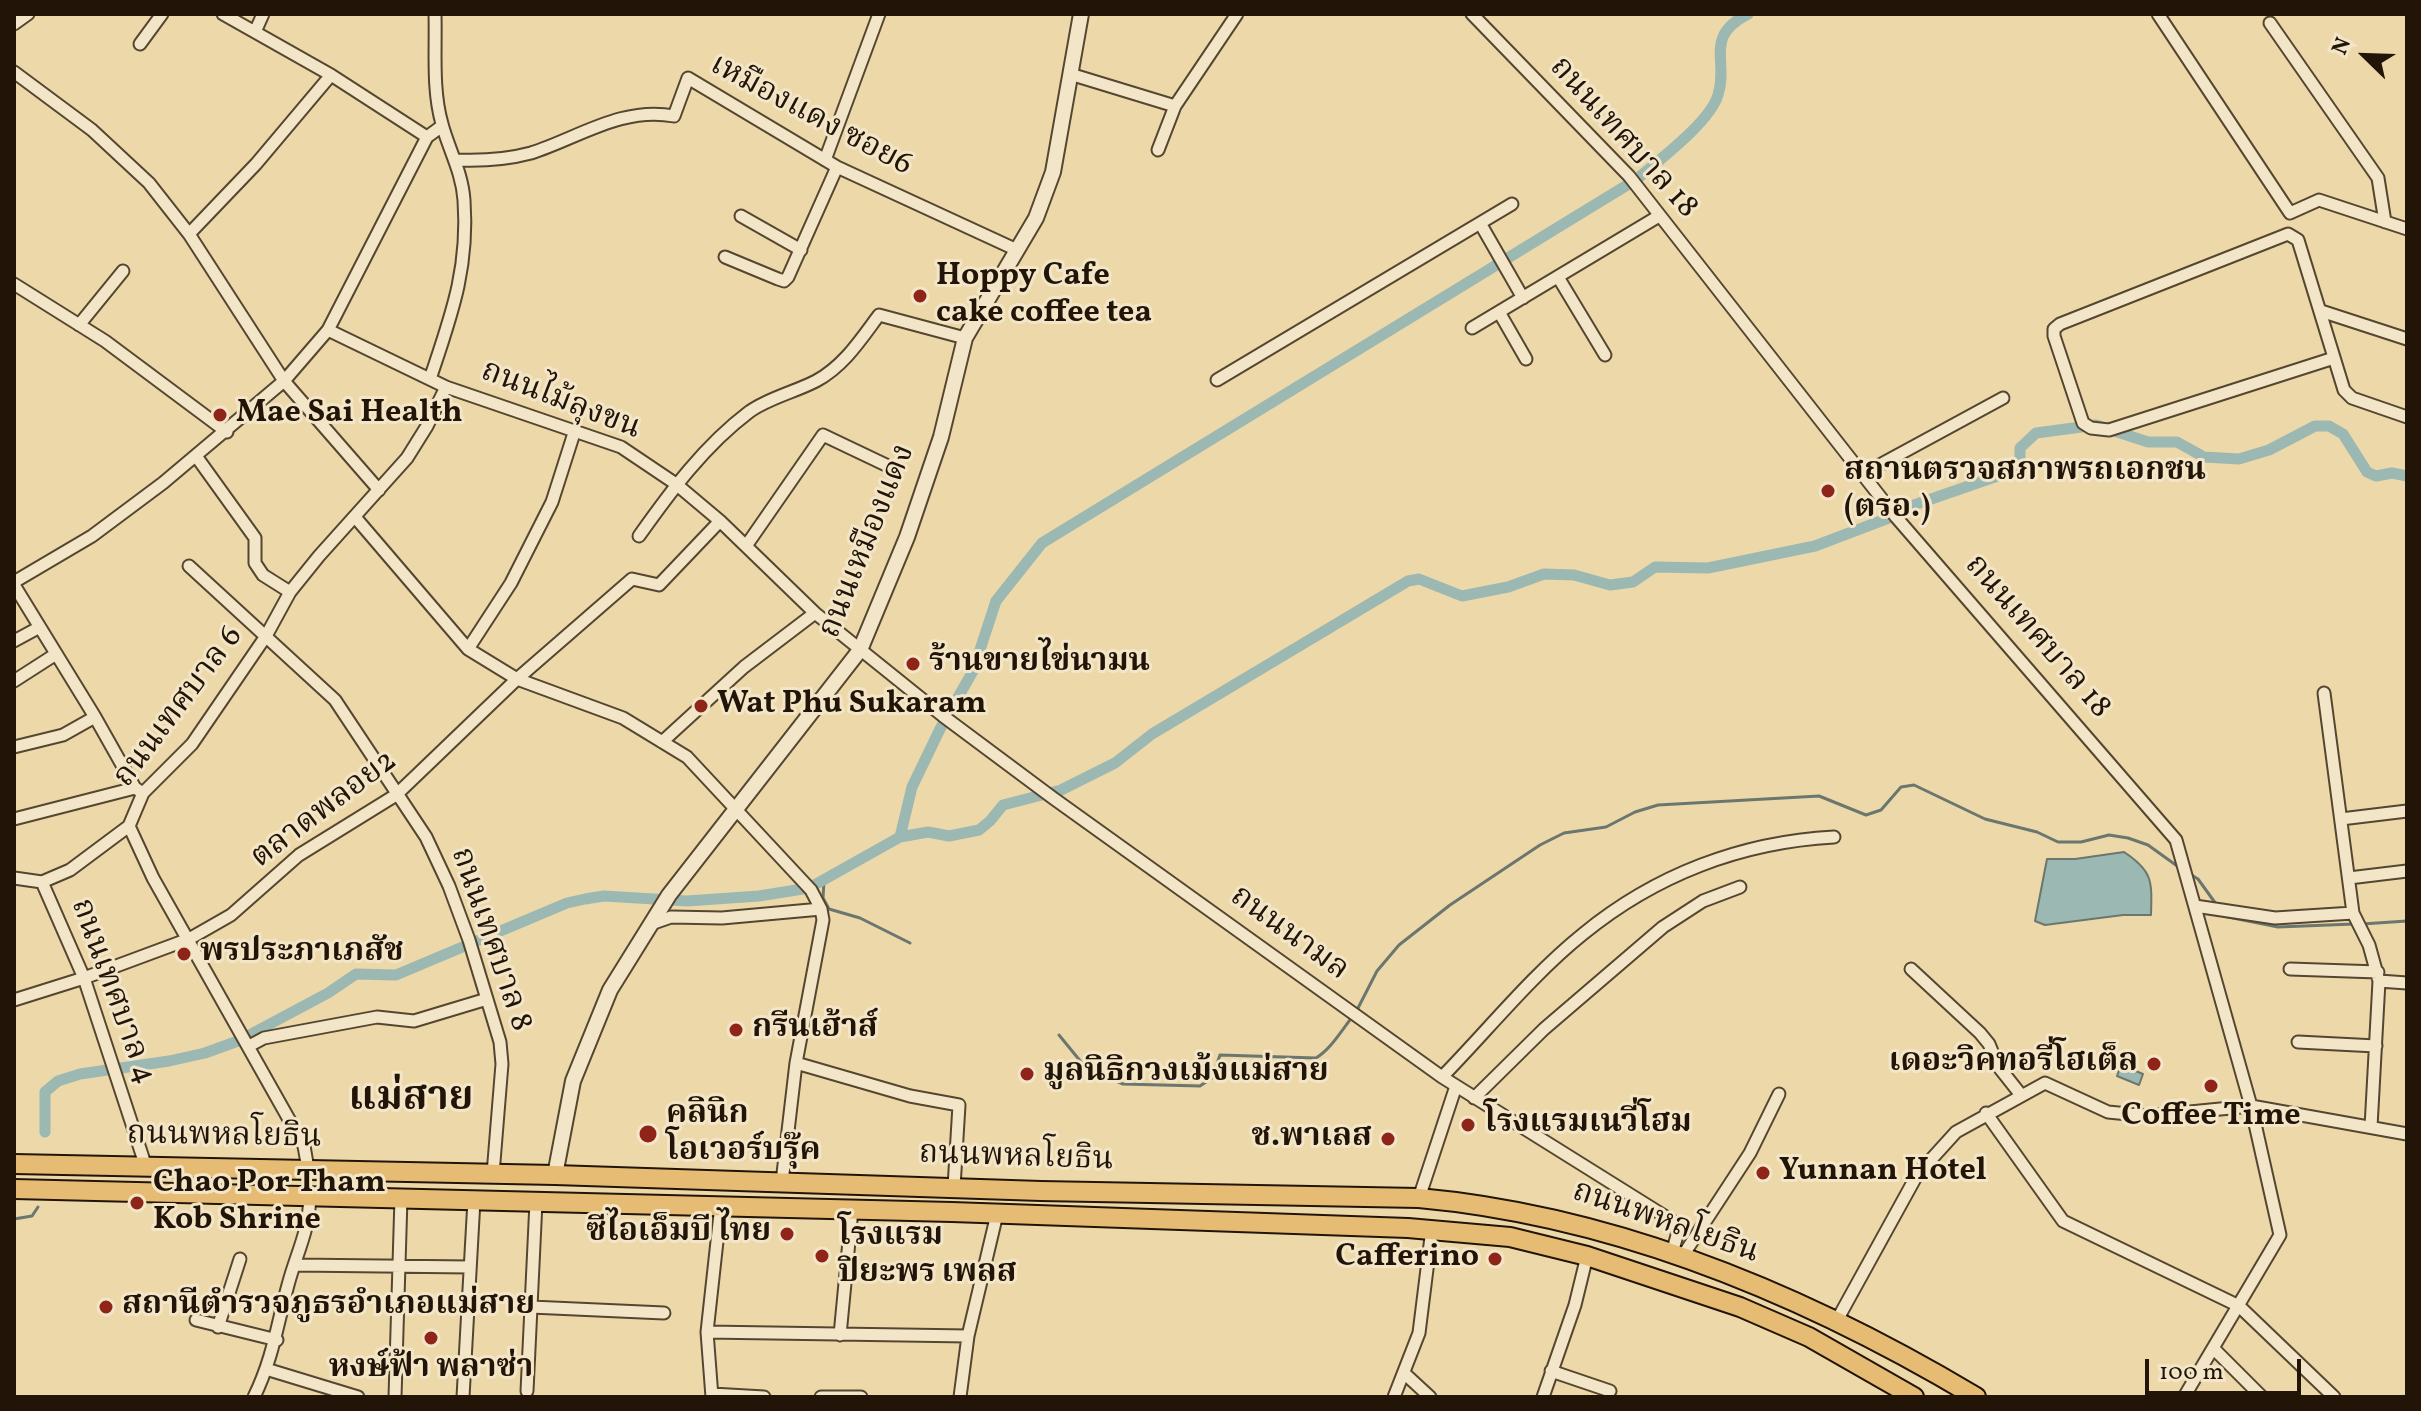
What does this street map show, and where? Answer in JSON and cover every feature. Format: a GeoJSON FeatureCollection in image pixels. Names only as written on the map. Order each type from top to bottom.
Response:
{"type":"FeatureCollection","features":[{"type":"Feature","properties":{"kind":"main road","name":"ถนนพหลโยธิน"},"geometry":{"type":"LineString","coordinates":[[14,1164],[1419,1198],[1472,1203],[1544,1216],[1677,1255],[1836,1322],[1973,1396]]}},
{"type":"Feature","properties":{"kind":"main road"},"geometry":{"type":"LineString","coordinates":[[169,1191],[171,1167]]}},
{"type":"Feature","properties":{"kind":"main road"},"geometry":{"type":"LineString","coordinates":[[952,1212],[954,1187]]}},
{"type":"Feature","properties":{"kind":"main road","name":"ถนนพหลโยธิน"},"geometry":{"type":"LineString","coordinates":[[14,1189],[952,1212],[1432,1229],[1510,1237],[1587,1256],[1740,1307],[1809,1337],[1914,1397]]}},
{"type":"Feature","properties":{"kind":"main road"},"geometry":{"type":"LineString","coordinates":[[997,1214],[999,1189]]}},
{"type":"Feature","properties":{"kind":"street"},"geometry":{"type":"LineString","coordinates":[[14,24],[28,14]]}},
{"type":"Feature","properties":{"kind":"street"},"geometry":{"type":"LineString","coordinates":[[140,44],[162,14]]}},
{"type":"Feature","properties":{"kind":"street"},"geometry":{"type":"LineString","coordinates":[[223,14],[331,75],[427,137]]}},
{"type":"Feature","properties":{"kind":"street"},"geometry":{"type":"LineString","coordinates":[[255,32],[263,14]]}},
{"type":"Feature","properties":{"kind":"street"},"geometry":{"type":"LineString","coordinates":[[430,379],[457,299],[463,263],[464,199],[457,160],[442,126],[436,83],[435,14]]}},
{"type":"Feature","properties":{"kind":"street"},"geometry":{"type":"LineString","coordinates":[[825,160],[878,17],[864,14]]}},
{"type":"Feature","properties":{"kind":"street","name":"ถนนเหมืองแดง"},"geometry":{"type":"LineString","coordinates":[[555,1175],[573,1081],[610,990],[669,895],[860,650],[907,537],[941,437],[965,338],[1036,218],[1053,172],[1081,14]]}},
{"type":"Feature","properties":{"kind":"street"},"geometry":{"type":"LineString","coordinates":[[1158,150],[1175,106],[1237,14]]}},
{"type":"Feature","properties":{"kind":"street","name":"ถนนเทศบาล 18"},"geometry":{"type":"LineString","coordinates":[[1472,14],[1629,176],[1900,522],[2176,840],[2251,1106],[2280,1235],[2184,1397]]}},
{"type":"Feature","properties":{"kind":"street"},"geometry":{"type":"LineString","coordinates":[[2158,14],[2290,213],[2319,200],[2407,229]]}},
{"type":"Feature","properties":{"kind":"street"},"geometry":{"type":"LineString","coordinates":[[2270,23],[2378,178],[2385,222]]}},
{"type":"Feature","properties":{"kind":"street"},"geometry":{"type":"LineString","coordinates":[[14,72],[92,130],[149,183],[189,234],[284,381],[379,490]]}},
{"type":"Feature","properties":{"kind":"street"},"geometry":{"type":"LineString","coordinates":[[1070,74],[1175,106]]}},
{"type":"Feature","properties":{"kind":"street"},"geometry":{"type":"LineString","coordinates":[[189,234],[256,164],[331,75]]}},
{"type":"Feature","properties":{"kind":"street","name":"เหมืองแดง ซอย6"},"geometry":{"type":"LineString","coordinates":[[457,160],[495,161],[532,152],[633,114],[654,112],[674,116],[688,78],[837,167],[1017,250]]}},
{"type":"Feature","properties":{"kind":"street"},"geometry":{"type":"LineString","coordinates":[[14,819],[139,791],[14,584],[92,536],[227,432],[284,381],[328,330],[427,137],[442,126]]}},
{"type":"Feature","properties":{"kind":"street"},"geometry":{"type":"LineString","coordinates":[[725,257],[784,281],[837,167]]}},
{"type":"Feature","properties":{"kind":"street"},"geometry":{"type":"LineString","coordinates":[[1217,380],[1512,204]]}},
{"type":"Feature","properties":{"kind":"street"},"geometry":{"type":"LineString","coordinates":[[741,216],[801,250]]}},
{"type":"Feature","properties":{"kind":"street"},"geometry":{"type":"LineString","coordinates":[[1472,328],[1659,216]]}},
{"type":"Feature","properties":{"kind":"street"},"geometry":{"type":"LineString","coordinates":[[1480,223],[1523,298]]}},
{"type":"Feature","properties":{"kind":"street"},"geometry":{"type":"LineString","coordinates":[[2334,358],[2109,430],[2091,428],[2083,423],[2054,329],[2288,234],[2298,240],[2344,390],[2352,398],[2407,417]]}},
{"type":"Feature","properties":{"kind":"street"},"geometry":{"type":"LineString","coordinates":[[79,325],[123,271]]}},
{"type":"Feature","properties":{"kind":"street"},"geometry":{"type":"LineString","coordinates":[[1558,277],[1605,355]]}},
{"type":"Feature","properties":{"kind":"street"},"geometry":{"type":"LineString","coordinates":[[14,284],[79,325],[227,432]]}},
{"type":"Feature","properties":{"kind":"street"},"geometry":{"type":"LineString","coordinates":[[2321,311],[2407,339]]}},
{"type":"Feature","properties":{"kind":"street"},"geometry":{"type":"LineString","coordinates":[[1499,312],[1526,359]]}},
{"type":"Feature","properties":{"kind":"street"},"geometry":{"type":"LineString","coordinates":[[639,536],[676,484],[714,444],[751,410],[818,379],[848,356],[879,315],[965,338]]}},
{"type":"Feature","properties":{"kind":"street","name":"ถนนไม้ลุงขน"},"geometry":{"type":"LineString","coordinates":[[328,330],[446,387],[621,447],[676,484],[720,521],[815,613],[860,650]]}},
{"type":"Feature","properties":{"kind":"street","name":"ถนนเทศบาล 6"},"geometry":{"type":"LineString","coordinates":[[308,1169],[304,1146],[153,878],[129,826],[139,791],[192,744],[266,636],[290,592],[407,458],[446,387]]}},
{"type":"Feature","properties":{"kind":"street"},"geometry":{"type":"LineString","coordinates":[[1863,474],[2003,398]]}},
{"type":"Feature","properties":{"kind":"street"},"geometry":{"type":"LineString","coordinates":[[468,649],[511,583],[552,502],[575,430]]}},
{"type":"Feature","properties":{"kind":"street"},"geometry":{"type":"LineString","coordinates":[[746,546],[823,435],[886,465]]}},
{"type":"Feature","properties":{"kind":"street"},"geometry":{"type":"LineString","coordinates":[[196,456],[255,538],[255,563],[263,575],[290,592]]}},
{"type":"Feature","properties":{"kind":"street"},"geometry":{"type":"LineString","coordinates":[[355,517],[468,649],[517,679],[623,718],[687,757],[816,900],[823,920],[796,1063],[782,1182]]}},
{"type":"Feature","properties":{"kind":"street","name":"ตลาดพลอย2"},"geometry":{"type":"LineString","coordinates":[[14,1000],[189,939],[231,915],[299,855],[396,795],[517,679],[632,579],[659,585],[720,521]]}},
{"type":"Feature","properties":{"kind":"street","name":"ถนนเทศบาล 8"},"geometry":{"type":"LineString","coordinates":[[189,566],[335,700],[426,837],[469,940],[500,1042],[502,1064],[493,1174]]}},
{"type":"Feature","properties":{"kind":"street"},"geometry":{"type":"LineString","coordinates":[[662,742],[744,667],[815,613]]}},
{"type":"Feature","properties":{"kind":"street"},"geometry":{"type":"LineString","coordinates":[[14,641],[38,628]]}},
{"type":"Feature","properties":{"kind":"street","name":"ถนนนามล"},"geometry":{"type":"LineString","coordinates":[[860,650],[946,719],[1053,798],[1442,1077],[1674,1222],[1678,1232],[1677,1255]]}},
{"type":"Feature","properties":{"kind":"street"},"geometry":{"type":"LineString","coordinates":[[14,681],[56,654]]}},
{"type":"Feature","properties":{"kind":"street"},"geometry":{"type":"LineString","coordinates":[[2324,693],[2356,920],[2378,976],[2371,1127]]}},
{"type":"Feature","properties":{"kind":"street"},"geometry":{"type":"LineString","coordinates":[[14,747],[63,735],[95,717]]}},
{"type":"Feature","properties":{"kind":"street"},"geometry":{"type":"LineString","coordinates":[[2341,819],[2407,811]]}},
{"type":"Feature","properties":{"kind":"street"},"geometry":{"type":"LineString","coordinates":[[14,878],[42,882],[70,870],[129,826]]}},
{"type":"Feature","properties":{"kind":"street"},"geometry":{"type":"LineString","coordinates":[[1442,1077],[1582,934],[1654,886],[1687,869],[1747,849],[1792,839],[1834,837]]}},
{"type":"Feature","properties":{"kind":"street"},"geometry":{"type":"LineString","coordinates":[[2349,878],[2407,871]]}},
{"type":"Feature","properties":{"kind":"street","name":"ถนนเทศบาล 4"},"geometry":{"type":"LineString","coordinates":[[42,882],[84,978],[146,1167]]}},
{"type":"Feature","properties":{"kind":"street"},"geometry":{"type":"LineString","coordinates":[[1474,1098],[1544,1029],[1639,946],[1703,901],[1740,887]]}},
{"type":"Feature","properties":{"kind":"street"},"geometry":{"type":"LineString","coordinates":[[652,922],[671,917],[722,918],[816,900]]}},
{"type":"Feature","properties":{"kind":"street"},"geometry":{"type":"LineString","coordinates":[[2195,906],[2275,918],[2356,920]]}},
{"type":"Feature","properties":{"kind":"street"},"geometry":{"type":"LineString","coordinates":[[1911,969],[1980,1033],[1989,1044],[1998,1066],[2021,1095]]}},
{"type":"Feature","properties":{"kind":"street"},"geometry":{"type":"LineString","coordinates":[[2290,969],[2378,976],[2407,983]]}},
{"type":"Feature","properties":{"kind":"street"},"geometry":{"type":"LineString","coordinates":[[249,1046],[264,1038],[377,1017],[414,1021],[487,999]]}},
{"type":"Feature","properties":{"kind":"street"},"geometry":{"type":"LineString","coordinates":[[2298,1042],[2376,1046]]}},
{"type":"Feature","properties":{"kind":"street"},"geometry":{"type":"LineString","coordinates":[[796,1063],[910,1096],[959,1105],[954,1187]]}},
{"type":"Feature","properties":{"kind":"street"},"geometry":{"type":"LineString","coordinates":[[1836,1322],[1917,1175],[1956,1132],[2045,1083],[2108,1112],[2149,1116],[2251,1106],[2407,1134]]}},
{"type":"Feature","properties":{"kind":"street"},"geometry":{"type":"LineString","coordinates":[[1419,1198],[1456,1086]]}},
{"type":"Feature","properties":{"kind":"street"},"geometry":{"type":"LineString","coordinates":[[1677,1255],[1750,1153],[1779,1094]]}},
{"type":"Feature","properties":{"kind":"street"},"geometry":{"type":"LineString","coordinates":[[1986,1113],[2063,1221],[2239,1306],[2334,1397]]}},
{"type":"Feature","properties":{"kind":"street"},"geometry":{"type":"LineString","coordinates":[[254,1397],[277,1340],[309,1222],[310,1195]]}},
{"type":"Feature","properties":{"kind":"street"},"geometry":{"type":"LineString","coordinates":[[395,1397],[401,1198]]}},
{"type":"Feature","properties":{"kind":"street"},"geometry":{"type":"LineString","coordinates":[[463,1397],[474,1200]]}},
{"type":"Feature","properties":{"kind":"street"},"geometry":{"type":"LineString","coordinates":[[527,1391],[536,1202]]}},
{"type":"Feature","properties":{"kind":"street"},"geometry":{"type":"LineString","coordinates":[[721,1205],[707,1332],[712,1396],[764,1397]]}},
{"type":"Feature","properties":{"kind":"street"},"geometry":{"type":"LineString","coordinates":[[840,1335],[852,1210]]}},
{"type":"Feature","properties":{"kind":"street"},"geometry":{"type":"LineString","coordinates":[[960,1397],[968,1336],[997,1214]]}},
{"type":"Feature","properties":{"kind":"street"},"geometry":{"type":"LineString","coordinates":[[1394,1397],[1419,1333],[1432,1229]]}},
{"type":"Feature","properties":{"kind":"street"},"geometry":{"type":"LineString","coordinates":[[1543,1397],[1575,1305],[1587,1256]]}},
{"type":"Feature","properties":{"kind":"street"},"geometry":{"type":"LineString","coordinates":[[218,1327],[240,1259]]}},
{"type":"Feature","properties":{"kind":"street"},"geometry":{"type":"LineString","coordinates":[[295,1265],[470,1267]]}},
{"type":"Feature","properties":{"kind":"street"},"geometry":{"type":"LineString","coordinates":[[531,1307],[664,1313]]}},
{"type":"Feature","properties":{"kind":"street"},"geometry":{"type":"LineString","coordinates":[[196,1320],[277,1340]]}},
{"type":"Feature","properties":{"kind":"street"},"geometry":{"type":"LineString","coordinates":[[707,1332],[968,1336]]}},
{"type":"Feature","properties":{"kind":"street"},"geometry":{"type":"LineString","coordinates":[[2214,1349],[2262,1397]]}},
{"type":"Feature","properties":{"kind":"street"},"geometry":{"type":"LineString","coordinates":[[266,1369],[358,1397]]}},
{"type":"Feature","properties":{"kind":"street"},"geometry":{"type":"LineString","coordinates":[[1551,1371],[1610,1391]]}},
{"type":"Feature","properties":{"kind":"street"},"geometry":{"type":"LineString","coordinates":[[1404,1373],[1430,1397]]}},
{"type":"Feature","properties":{"kind":"street"},"geometry":{"type":"LineString","coordinates":[[821,1397],[861,1397]]}},
{"type":"Feature","properties":{"kind":"water"},"geometry":{"type":"Polygon","coordinates":[[[2124,852],[2141,865],[2149,878],[2151,915],[2123,915],[2045,925],[2035,921],[2047,859],[2075,859],[2124,852]]]}},
{"type":"Feature","properties":{"kind":"water"},"geometry":{"type":"Polygon","coordinates":[[[2121,1065],[2143,1074],[2139,1085],[2117,1076],[2121,1065]]]}},
{"type":"Feature","properties":{"kind":"waterway"},"geometry":{"type":"LineString","coordinates":[[900,837],[912,787],[973,671],[996,601],[1042,543],[1637,179],[1683,140],[1713,106],[1721,83],[1722,41],[1734,23],[1748,14]]}},
{"type":"Feature","properties":{"kind":"waterway"},"geometry":{"type":"LineString","coordinates":[[45,1132],[45,1092],[58,1081],[80,1074],[205,1053],[238,1041],[328,993],[356,974],[396,975],[567,903],[604,896],[687,901],[759,896],[809,888],[900,837],[928,832],[949,836],[979,830],[1003,805],[1061,790],[1115,763],[1152,734],[1408,581],[1419,579],[1462,596],[1508,587],[1544,574],[1574,575],[1610,585],[1633,582],[1655,567],[1708,568],[1815,546],[1894,516],[1914,505],[2012,471],[2020,461],[2020,448],[2036,433],[2096,425],[2148,442],[2177,442],[2204,457],[2239,459],[2269,450],[2315,426],[2329,426],[2343,434],[2367,472],[2376,476],[2392,473],[2407,476]]}},
{"type":"Feature","properties":{"kind":"waterway"},"geometry":{"type":"LineString","coordinates":[[1357,1010],[1377,971],[1399,945],[1450,905],[1540,845],[1564,833],[1606,827],[1635,812],[1658,805],[1819,796],[1866,815],[1881,810],[1901,787],[1914,785],[1985,819],[2037,832],[2058,842],[2081,842],[2109,835],[2128,838],[2148,845],[2180,868]]}},
{"type":"Feature","properties":{"kind":"waterway"},"geometry":{"type":"LineString","coordinates":[[2190,874],[2198,879],[2216,904]]}},
{"type":"Feature","properties":{"kind":"waterway"},"geometry":{"type":"LineString","coordinates":[[824,881],[823,898],[829,909],[860,918],[910,943]]}},
{"type":"Feature","properties":{"kind":"waterway"},"geometry":{"type":"LineString","coordinates":[[2223,916],[2278,927],[2354,924]]}},
{"type":"Feature","properties":{"kind":"waterway"},"geometry":{"type":"LineString","coordinates":[[2362,924],[2407,921]]}},
{"type":"Feature","properties":{"kind":"waterway"},"geometry":{"type":"LineString","coordinates":[[1059,1035],[1086,1068],[1123,1084],[1200,1086],[1212,1078],[1220,1055],[1316,1058],[1331,1045],[1353,1016]]}},
{"type":"Feature","properties":{"kind":"waterway"},"geometry":{"type":"LineString","coordinates":[[14,1219],[32,1216],[38,1207]]}},
{"type":"Feature","properties":{"kind":"place","name":"Hoppy Cafe cake coffee tea"},"geometry":{"type":"Point","coordinates":[920,296]}},
{"type":"Feature","properties":{"kind":"place","name":"Mae Sai Health"},"geometry":{"type":"Point","coordinates":[220,415]}},
{"type":"Feature","properties":{"kind":"place","name":"สถานตรวจสภาพรถเอกชน (ตรอ.)"},"geometry":{"type":"Point","coordinates":[1828,491]}},
{"type":"Feature","properties":{"kind":"place","name":"ร้านขายไข่นามน"},"geometry":{"type":"Point","coordinates":[913,664]}},
{"type":"Feature","properties":{"kind":"place","name":"Wat Phu Sukaram"},"geometry":{"type":"Point","coordinates":[701,706]}},
{"type":"Feature","properties":{"kind":"place","name":"พรประภาเภสัช"},"geometry":{"type":"Point","coordinates":[184,954]}},
{"type":"Feature","properties":{"kind":"place","name":"กรีนเฮ้าส์"},"geometry":{"type":"Point","coordinates":[736,1030]}},
{"type":"Feature","properties":{"kind":"place","name":"เดอะวิคทอรี่โฮเต็ล"},"geometry":{"type":"Point","coordinates":[2154,1064]}},
{"type":"Feature","properties":{"kind":"place","name":"มูลนิธิกวงเม้งแม่สาย"},"geometry":{"type":"Point","coordinates":[1027,1074]}},
{"type":"Feature","properties":{"kind":"place","name":"Coffee Time"},"geometry":{"type":"Point","coordinates":[2211,1086]}},
{"type":"Feature","properties":{"kind":"place","name":"โรงแรมเนวี่โฮม"},"geometry":{"type":"Point","coordinates":[1468,1125]}},
{"type":"Feature","properties":{"kind":"place","name":"คลินิก โอเวอร์บรุ๊ค"},"geometry":{"type":"Point","coordinates":[648,1134]}},
{"type":"Feature","properties":{"kind":"place","name":"ช.พาเลส"},"geometry":{"type":"Point","coordinates":[1388,1139]}},
{"type":"Feature","properties":{"kind":"place","name":"Yunnan Hotel"},"geometry":{"type":"Point","coordinates":[1763,1173]}},
{"type":"Feature","properties":{"kind":"place","name":"Chao Por Tham Kob Shrine"},"geometry":{"type":"Point","coordinates":[137,1203]}},
{"type":"Feature","properties":{"kind":"place","name":"ซีไอเอ็มบี ไทย"},"geometry":{"type":"Point","coordinates":[787,1234]}},
{"type":"Feature","properties":{"kind":"place","name":"โรงแรม ปิยะพร เพลส"},"geometry":{"type":"Point","coordinates":[822,1256]}},
{"type":"Feature","properties":{"kind":"place","name":"Cafferino"},"geometry":{"type":"Point","coordinates":[1495,1259]}},
{"type":"Feature","properties":{"kind":"place","name":"สถานีตำรวจภูธรอำเภอแม่สาย"},"geometry":{"type":"Point","coordinates":[106,1307]}},
{"type":"Feature","properties":{"kind":"place","name":"หงษ์ฟ้า พลาซ่า"},"geometry":{"type":"Point","coordinates":[431,1338]}},
{"type":"Feature","properties":{"kind":"district","name":"แม่สาย"},"geometry":{"type":"Point","coordinates":[411,1102]}}]}
